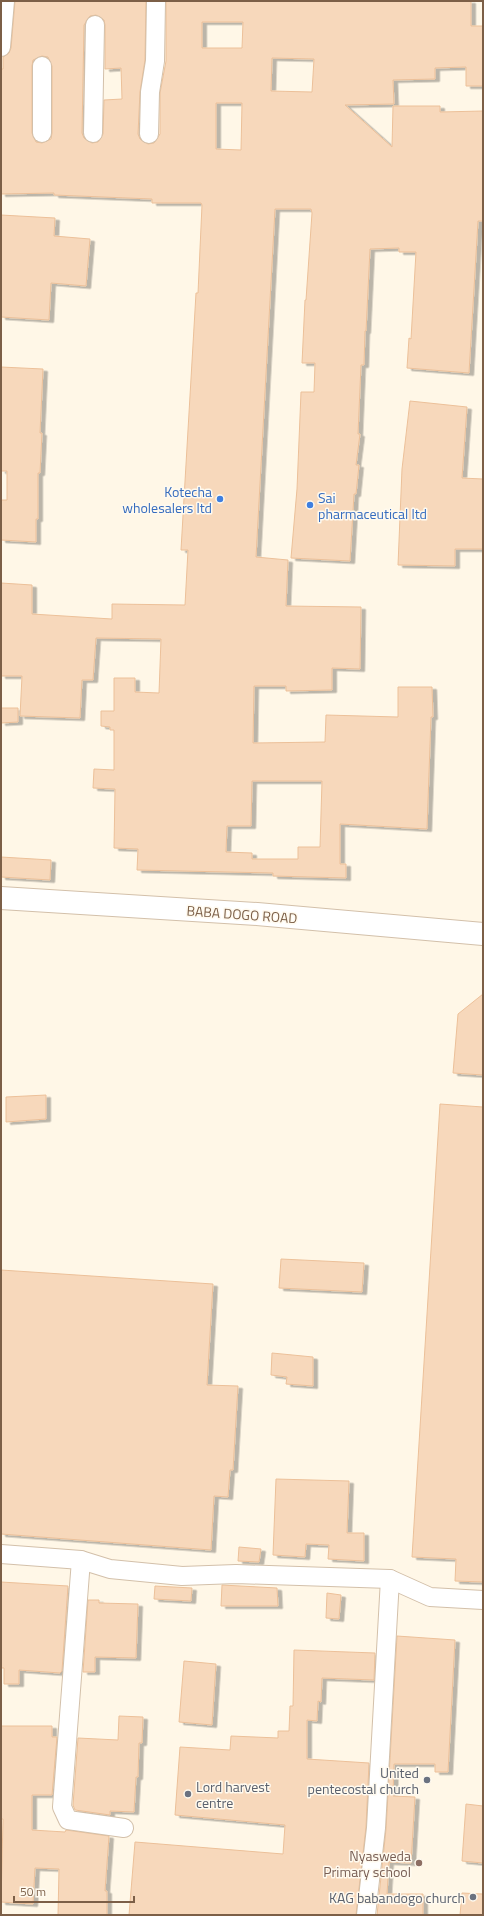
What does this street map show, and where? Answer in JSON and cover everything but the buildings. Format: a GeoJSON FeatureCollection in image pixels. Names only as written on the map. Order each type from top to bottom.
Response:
{"type":"FeatureCollection","features":[{"type":"Feature","properties":{"kind":"street"},"geometry":{"type":"LineString","coordinates":[[1,47],[5,1]]}},
{"type":"Feature","properties":{"kind":"street"},"geometry":{"type":"LineString","coordinates":[[149,134],[150,92],[155,61],[156,1]]}},
{"type":"Feature","properties":{"kind":"street"},"geometry":{"type":"LineString","coordinates":[[93,133],[95,25]]}},
{"type":"Feature","properties":{"kind":"street"},"geometry":{"type":"LineString","coordinates":[[42,66],[42,133]]}},
{"type":"Feature","properties":{"kind":"street","name":"BABA DOGO ROAD"},"geometry":{"type":"LineString","coordinates":[[1,898],[257,914],[483,934]]}},
{"type":"Feature","properties":{"kind":"street"},"geometry":{"type":"LineString","coordinates":[[1,1554],[81,1560],[110,1569],[182,1576],[236,1574],[390,1579],[430,1597],[483,1600]]}},
{"type":"Feature","properties":{"kind":"street"},"geometry":{"type":"LineString","coordinates":[[81,1560],[62,1807],[68,1820],[124,1828]]}},
{"type":"Feature","properties":{"kind":"street"},"geometry":{"type":"LineString","coordinates":[[366,1915],[376,1828],[390,1579]]}},
{"type":"Feature","properties":{"kind":"place","name":"Kotecha wholesalers ltd"},"geometry":{"type":"Point","coordinates":[220,499]}},
{"type":"Feature","properties":{"kind":"place","name":"Sai pharmaceutical ltd"},"geometry":{"type":"Point","coordinates":[310,505]}},
{"type":"Feature","properties":{"kind":"place","name":"United pentecostal church"},"geometry":{"type":"Point","coordinates":[427,1780]}},
{"type":"Feature","properties":{"kind":"place","name":"Lord harvest centre"},"geometry":{"type":"Point","coordinates":[188,1794]}},
{"type":"Feature","properties":{"kind":"place","name":"Nyasweda Primary school"},"geometry":{"type":"Point","coordinates":[419,1863]}},
{"type":"Feature","properties":{"kind":"place","name":"KAG babandogo church"},"geometry":{"type":"Point","coordinates":[473,1897]}}]}
